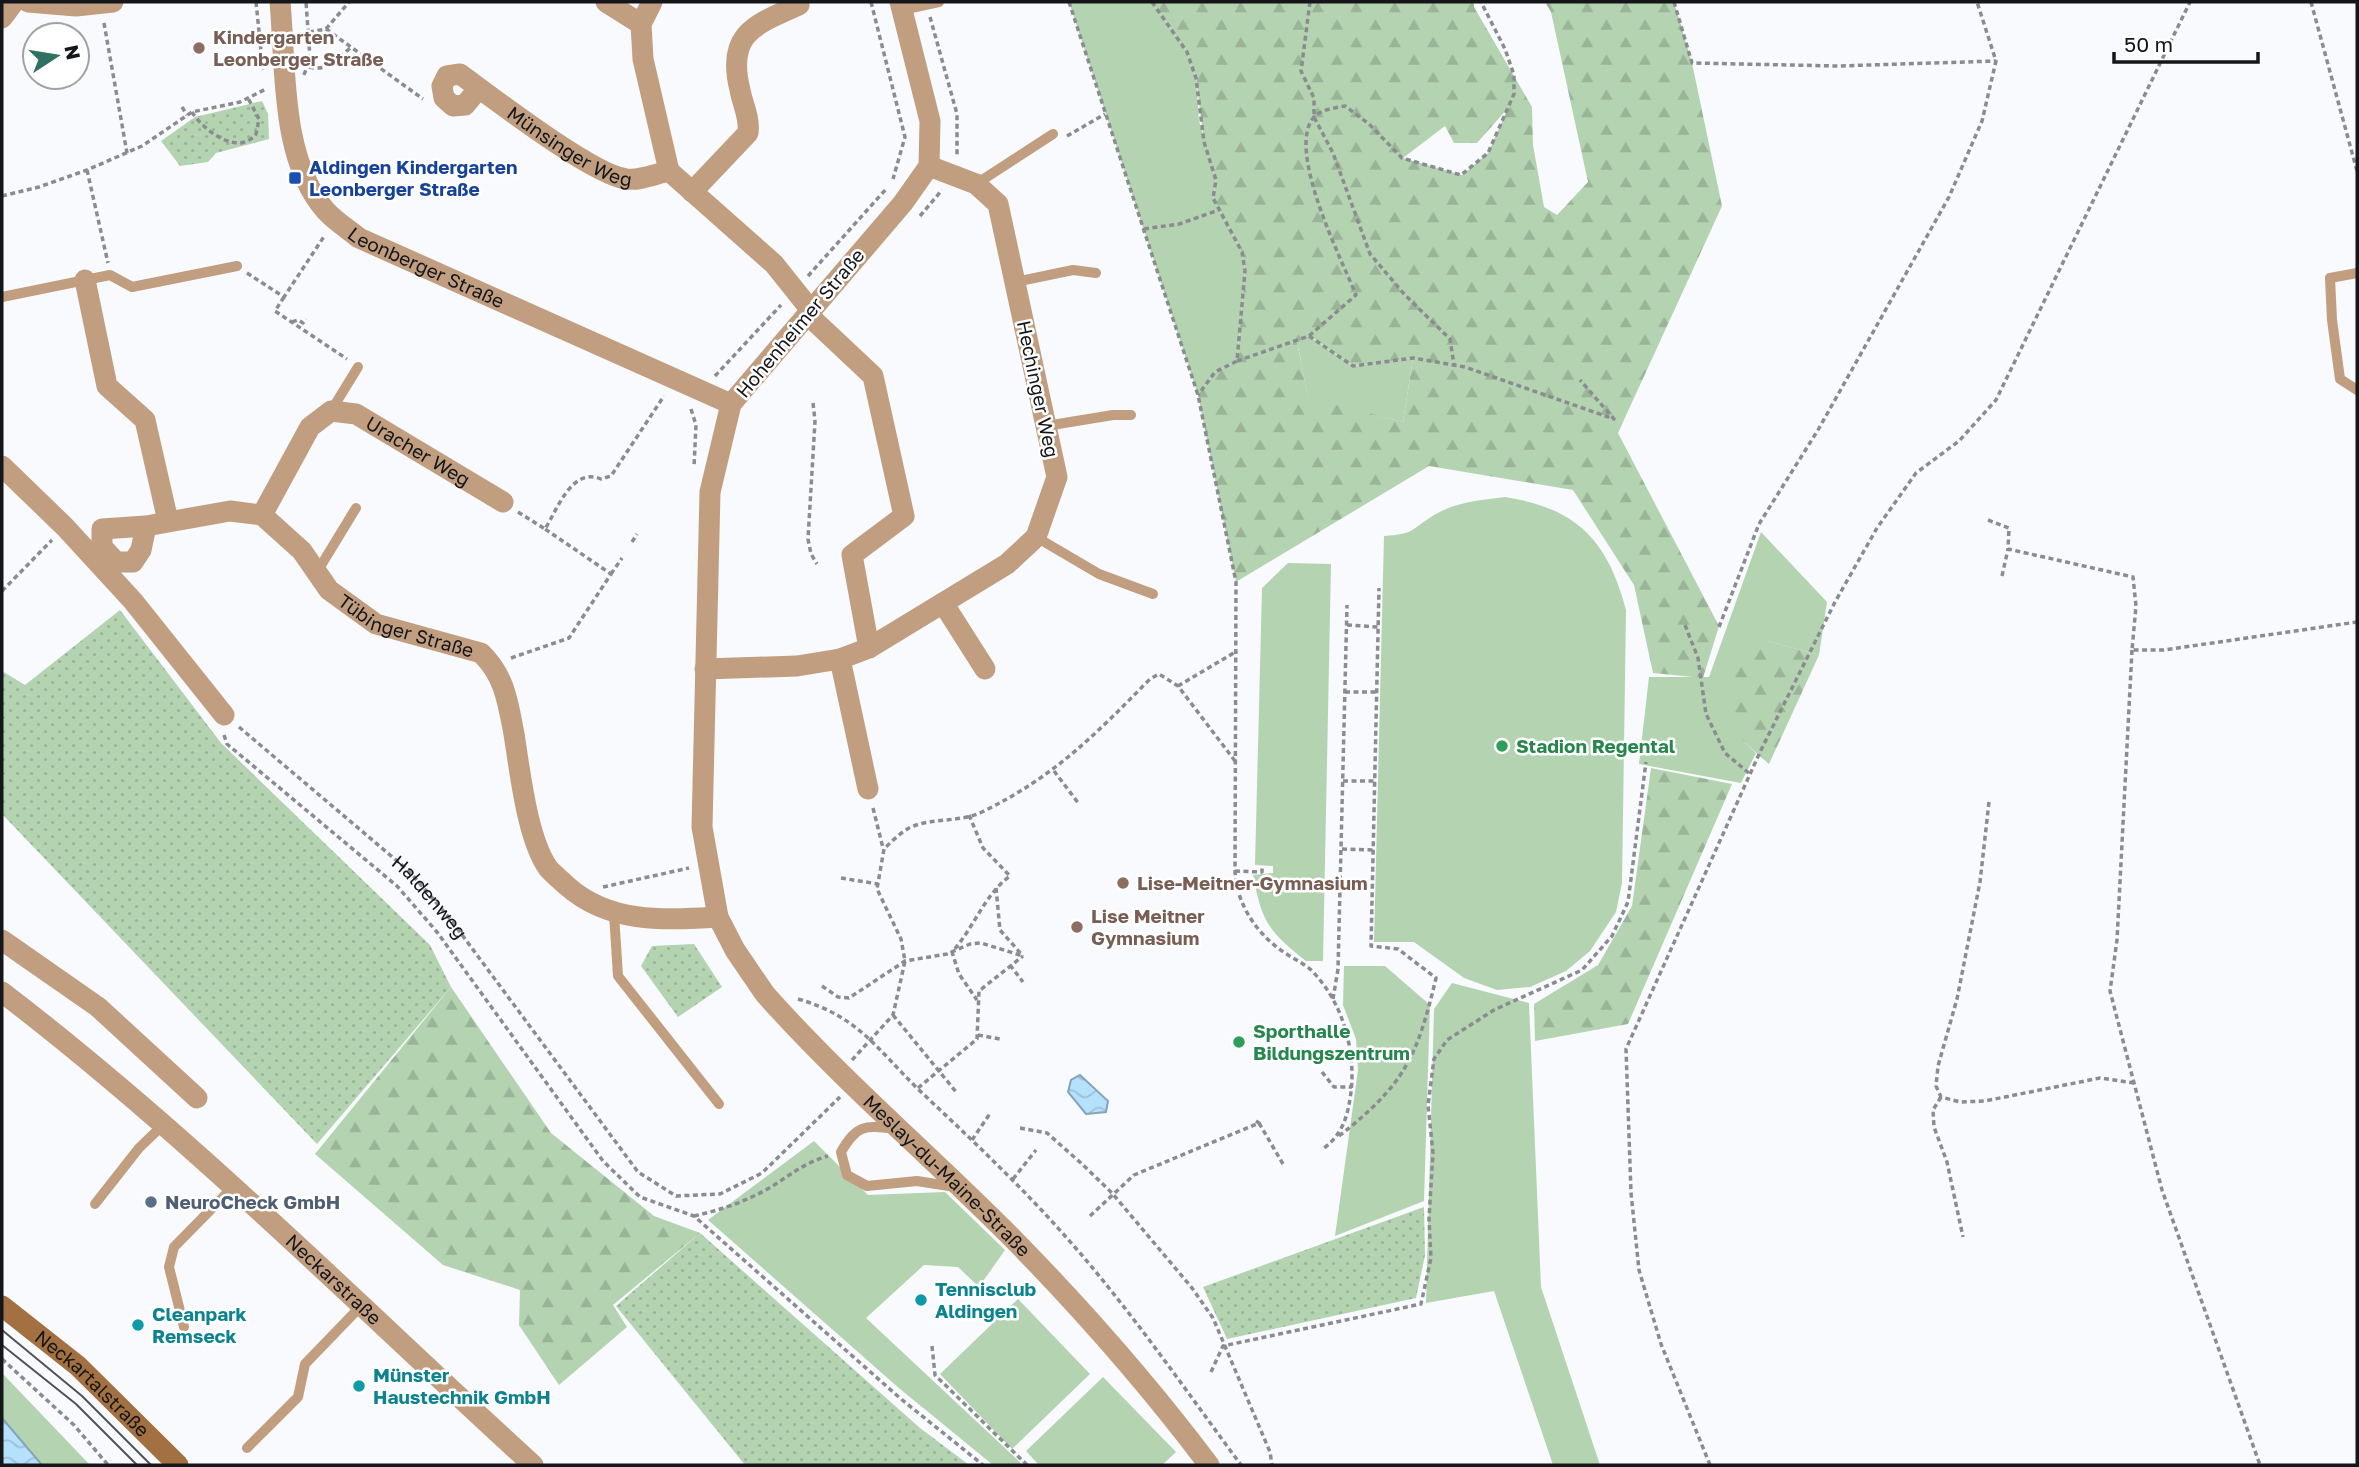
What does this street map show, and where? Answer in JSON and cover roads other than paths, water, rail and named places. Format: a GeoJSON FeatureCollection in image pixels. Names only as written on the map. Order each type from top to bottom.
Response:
{"type":"FeatureCollection","features":[{"type":"Feature","properties":{"kind":"main road","name":"Neckartalstraße"},"geometry":{"type":"LineString","coordinates":[[2,1306],[78,1366],[178,1465]]}},
{"type":"Feature","properties":{"kind":"street"},"geometry":{"type":"LineString","coordinates":[[2,18],[14,2]]}},
{"type":"Feature","properties":{"kind":"street"},"geometry":{"type":"LineString","coordinates":[[28,2],[76,6],[107,3]]}},
{"type":"Feature","properties":{"kind":"street","name":"Leonberger Straße"},"geometry":{"type":"LineString","coordinates":[[280,2],[294,147],[307,183],[335,219],[359,238],[731,404]]}},
{"type":"Feature","properties":{"kind":"street"},"geometry":{"type":"LineString","coordinates":[[606,2],[641,24]]}},
{"type":"Feature","properties":{"kind":"street","name":"Münsinger Weg"},"geometry":{"type":"LineString","coordinates":[[444,98],[442,86],[447,76],[460,74],[543,133],[609,173],[637,179],[669,171],[643,59],[641,24],[652,2]]}},
{"type":"Feature","properties":{"kind":"street"},"geometry":{"type":"LineString","coordinates":[[692,192],[748,132],[750,120],[736,69],[736,52],[742,37],[761,21],[799,5]]}},
{"type":"Feature","properties":{"kind":"street"},"geometry":{"type":"LineString","coordinates":[[901,6],[930,121],[929,166]]}},
{"type":"Feature","properties":{"kind":"street","name":"Hechinger Weg"},"geometry":{"type":"LineString","coordinates":[[705,669],[797,666],[840,659],[869,648],[1007,564],[1036,537],[1057,477],[998,204],[976,184],[929,166]]}},
{"type":"Feature","properties":{"kind":"street","name":"Hohenheimer Straße"},"geometry":{"type":"LineString","coordinates":[[718,917],[702,827],[705,669],[710,492],[731,404],[903,203],[929,166]]}},
{"type":"Feature","properties":{"kind":"street"},"geometry":{"type":"LineString","coordinates":[[669,171],[774,264],[809,312],[873,376],[904,516],[852,555],[869,648]]}},
{"type":"Feature","properties":{"kind":"street"},"geometry":{"type":"LineString","coordinates":[[85,280],[107,386],[145,420],[167,521]]}},
{"type":"Feature","properties":{"kind":"street"},"geometry":{"type":"LineString","coordinates":[[146,526],[230,511],[262,515],[310,428],[331,411]]}},
{"type":"Feature","properties":{"kind":"street","name":"Uracher Weg"},"geometry":{"type":"LineString","coordinates":[[331,411],[356,414],[503,502]]}},
{"type":"Feature","properties":{"kind":"street"},"geometry":{"type":"LineString","coordinates":[[2,466],[65,527],[133,601],[224,715]]}},
{"type":"Feature","properties":{"kind":"street","name":"Tübinger Straße"},"geometry":{"type":"LineString","coordinates":[[262,515],[302,551],[329,590],[376,624],[481,653],[493,664],[505,686],[530,824],[548,867],[583,900],[606,910],[661,920],[718,917]]}},
{"type":"Feature","properties":{"kind":"street"},"geometry":{"type":"LineString","coordinates":[[943,603],[985,669]]}},
{"type":"Feature","properties":{"kind":"street"},"geometry":{"type":"LineString","coordinates":[[840,659],[868,789]]}},
{"type":"Feature","properties":{"kind":"street","name":"Meslay-du-Maine-Straße"},"geometry":{"type":"LineString","coordinates":[[718,917],[735,950],[765,994],[1102,1332],[1209,1465]]}},
{"type":"Feature","properties":{"kind":"street"},"geometry":{"type":"LineString","coordinates":[[2,940],[98,1007],[197,1098]]}},
{"type":"Feature","properties":{"kind":"street","name":"Neckarstraße"},"geometry":{"type":"LineString","coordinates":[[2,992],[97,1065],[533,1465]]}},
{"type":"Feature","properties":{"kind":"lane"},"geometry":{"type":"LineString","coordinates":[[901,6],[939,2]]}},
{"type":"Feature","properties":{"kind":"lane"},"geometry":{"type":"LineString","coordinates":[[976,184],[1052,134]]}},
{"type":"Feature","properties":{"kind":"lane"},"geometry":{"type":"LineString","coordinates":[[2,297],[110,275],[132,287],[237,266]]}},
{"type":"Feature","properties":{"kind":"lane"},"geometry":{"type":"LineString","coordinates":[[1015,282],[1073,270],[1096,273]]}},
{"type":"Feature","properties":{"kind":"lane"},"geometry":{"type":"LineString","coordinates":[[2357,272],[2330,278],[2332,320],[2340,379],[2357,390]]}},
{"type":"Feature","properties":{"kind":"lane"},"geometry":{"type":"LineString","coordinates":[[331,411],[358,367]]}},
{"type":"Feature","properties":{"kind":"lane"},"geometry":{"type":"LineString","coordinates":[[1046,426],[1113,415],[1131,415]]}},
{"type":"Feature","properties":{"kind":"lane"},"geometry":{"type":"LineString","coordinates":[[317,572],[356,508]]}},
{"type":"Feature","properties":{"kind":"lane"},"geometry":{"type":"LineString","coordinates":[[1036,537],[1099,574],[1153,594]]}},
{"type":"Feature","properties":{"kind":"lane"},"geometry":{"type":"LineString","coordinates":[[606,910],[618,976],[719,1104]]}},
{"type":"Feature","properties":{"kind":"lane"},"geometry":{"type":"LineString","coordinates":[[95,1204],[139,1148],[164,1125]]}},
{"type":"Feature","properties":{"kind":"lane"},"geometry":{"type":"LineString","coordinates":[[901,1130],[869,1126],[852,1133],[842,1152],[847,1175],[867,1186],[917,1181],[960,1187]]}},
{"type":"Feature","properties":{"kind":"lane"},"geometry":{"type":"LineString","coordinates":[[184,1327],[169,1266],[174,1247],[233,1187]]}},
{"type":"Feature","properties":{"kind":"lane"},"geometry":{"type":"LineString","coordinates":[[247,1448],[298,1397],[304,1364],[361,1306]]}},
{"type":"Feature","properties":{"kind":"water"},"geometry":{"type":"Polygon","coordinates":[[[1080,1075],[1108,1101],[1106,1112],[1086,1114],[1068,1092],[1071,1080],[1080,1075]]]}},
{"type":"Feature","properties":{"kind":"water"},"geometry":{"type":"Polygon","coordinates":[[[2,1418],[42,1465],[2,1465],[2,1418]]]}},
{"type":"Feature","properties":{"kind":"tram line"},"geometry":{"type":"LineString","coordinates":[[2,1330],[82,1396],[151,1465]]}},
{"type":"Feature","properties":{"kind":"tram line"},"geometry":{"type":"LineString","coordinates":[[2,1345],[76,1404],[137,1465]]}},
{"type":"Feature","properties":{"kind":"place","name":"Kindergarten Leonberger Straße"},"geometry":{"type":"Point","coordinates":[199,48]}},
{"type":"Feature","properties":{"kind":"place","name":"Aldingen Kindergarten Leonberger Straße"},"geometry":{"type":"Point","coordinates":[295,178]}},
{"type":"Feature","properties":{"kind":"place","name":"Stadion Regental"},"geometry":{"type":"Point","coordinates":[1502,746]}},
{"type":"Feature","properties":{"kind":"place","name":"Lise-Meitner-Gymnasium"},"geometry":{"type":"Point","coordinates":[1123,883]}},
{"type":"Feature","properties":{"kind":"place","name":"Lise Meitner Gymnasium"},"geometry":{"type":"Point","coordinates":[1077,927]}},
{"type":"Feature","properties":{"kind":"place","name":"Sporthalle Bildungszentrum"},"geometry":{"type":"Point","coordinates":[1239,1042]}},
{"type":"Feature","properties":{"kind":"place","name":"NeuroCheck GmbH"},"geometry":{"type":"Point","coordinates":[151,1202]}},
{"type":"Feature","properties":{"kind":"place","name":"Tennisclub Aldingen"},"geometry":{"type":"Point","coordinates":[921,1300]}},
{"type":"Feature","properties":{"kind":"place","name":"Cleanpark Remseck"},"geometry":{"type":"Point","coordinates":[138,1325]}},
{"type":"Feature","properties":{"kind":"place","name":"Münster Haustechnik GmbH"},"geometry":{"type":"Point","coordinates":[359,1386]}}]}
